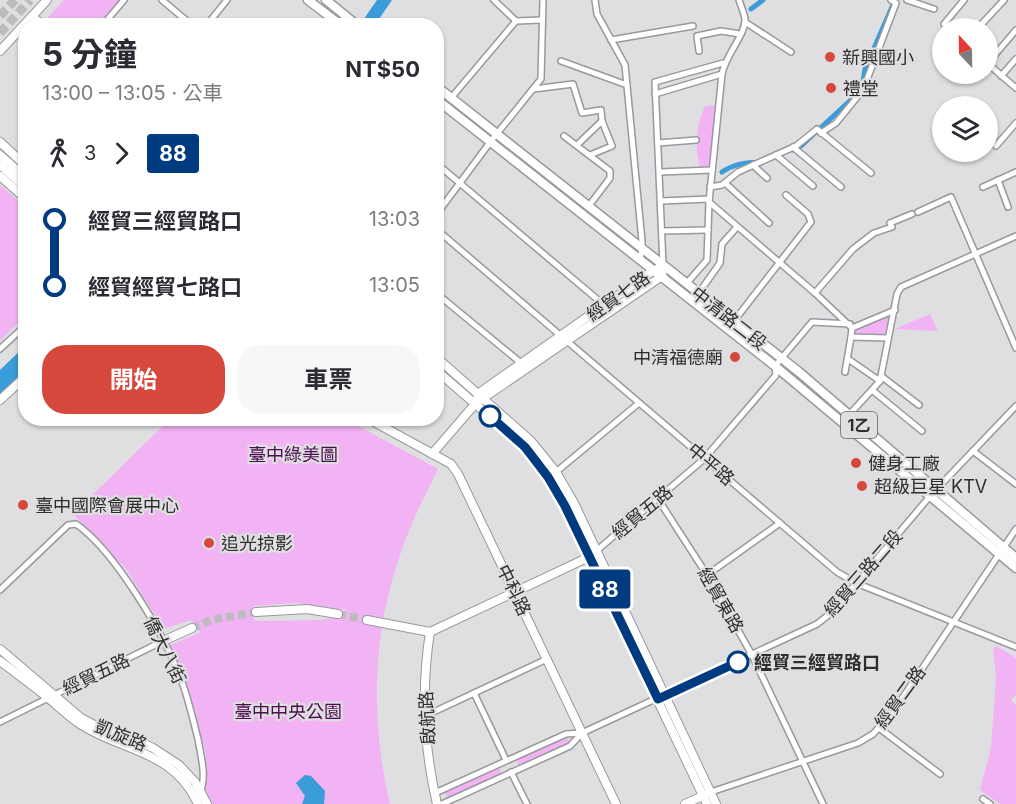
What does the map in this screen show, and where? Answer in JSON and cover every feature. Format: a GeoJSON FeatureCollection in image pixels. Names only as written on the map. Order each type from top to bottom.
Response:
{"type":"FeatureCollection","features":[{"type":"Feature","properties":{"kind":"main road"},"geometry":{"type":"LineString","coordinates":[[308,0],[332,18]]}},
{"type":"Feature","properties":{"kind":"main road"},"geometry":{"type":"LineString","coordinates":[[327,0],[349,18]]}},
{"type":"Feature","properties":{"kind":"main road","name":"中清路二段"},"geometry":{"type":"LineString","coordinates":[[444,92],[588,207],[660,271],[779,362]]}},
{"type":"Feature","properties":{"kind":"main road","name":"中清路二段"},"geometry":{"type":"LineString","coordinates":[[444,105],[641,255]]}},
{"type":"Feature","properties":{"kind":"main road","name":"中清路二段"},"geometry":{"type":"LineString","coordinates":[[660,271],[686,284],[734,321],[846,419],[1002,550],[1016,558]]}},
{"type":"Feature","properties":{"kind":"main road","name":"中清路二段"},"geometry":{"type":"LineString","coordinates":[[1002,550],[1016,568]]}},
{"type":"Feature","properties":{"kind":"street"},"geometry":{"type":"LineString","coordinates":[[32,16],[47,0]]}},
{"type":"Feature","properties":{"kind":"street"},"geometry":{"type":"LineString","coordinates":[[109,18],[124,0]]}},
{"type":"Feature","properties":{"kind":"street"},"geometry":{"type":"LineString","coordinates":[[162,0],[183,18]]}},
{"type":"Feature","properties":{"kind":"street"},"geometry":{"type":"LineString","coordinates":[[212,18],[227,0]]}},
{"type":"Feature","properties":{"kind":"street"},"geometry":{"type":"LineString","coordinates":[[494,0],[516,21],[542,20]]}},
{"type":"Feature","properties":{"kind":"street"},"geometry":{"type":"LineString","coordinates":[[444,204],[541,79],[543,0]]}},
{"type":"Feature","properties":{"kind":"street"},"geometry":{"type":"LineString","coordinates":[[595,0],[597,14],[625,65],[641,255]]}},
{"type":"Feature","properties":{"kind":"street"},"geometry":{"type":"LineString","coordinates":[[686,284],[707,260],[710,187],[723,63],[745,22],[740,0]]}},
{"type":"Feature","properties":{"kind":"street"},"geometry":{"type":"LineString","coordinates":[[907,0],[934,9]]}},
{"type":"Feature","properties":{"kind":"street"},"geometry":{"type":"LineString","coordinates":[[951,18],[964,0]]}},
{"type":"Feature","properties":{"kind":"street"},"geometry":{"type":"LineString","coordinates":[[987,18],[1004,0]]}},
{"type":"Feature","properties":{"kind":"street"},"geometry":{"type":"LineString","coordinates":[[710,187],[722,185],[738,172],[793,147],[836,123],[863,90],[894,1]]}},
{"type":"Feature","properties":{"kind":"street"},"geometry":{"type":"LineString","coordinates":[[451,98],[516,21]]}},
{"type":"Feature","properties":{"kind":"street"},"geometry":{"type":"LineString","coordinates":[[745,22],[791,52]]}},
{"type":"Feature","properties":{"kind":"street"},"geometry":{"type":"LineString","coordinates":[[611,40],[693,26]]}},
{"type":"Feature","properties":{"kind":"street"},"geometry":{"type":"LineString","coordinates":[[998,51],[1016,30]]}},
{"type":"Feature","properties":{"kind":"street"},"geometry":{"type":"LineString","coordinates":[[699,51],[697,36],[721,31],[740,34]]}},
{"type":"Feature","properties":{"kind":"street"},"geometry":{"type":"LineString","coordinates":[[0,51],[18,33]]}},
{"type":"Feature","properties":{"kind":"street"},"geometry":{"type":"LineString","coordinates":[[1001,76],[1016,59]]}},
{"type":"Feature","properties":{"kind":"street"},"geometry":{"type":"LineString","coordinates":[[561,61],[627,85]]}},
{"type":"Feature","properties":{"kind":"street"},"geometry":{"type":"LineString","coordinates":[[660,271],[662,231],[655,82],[723,63]]}},
{"type":"Feature","properties":{"kind":"street"},"geometry":{"type":"LineString","coordinates":[[998,73],[1016,88]]}},
{"type":"Feature","properties":{"kind":"street"},"geometry":{"type":"LineString","coordinates":[[655,94],[722,74]]}},
{"type":"Feature","properties":{"kind":"street"},"geometry":{"type":"LineString","coordinates":[[534,89],[573,84],[582,113],[601,110],[602,121],[612,146],[590,155]]}},
{"type":"Feature","properties":{"kind":"street"},"geometry":{"type":"LineString","coordinates":[[577,145],[602,121]]}},
{"type":"Feature","properties":{"kind":"street"},"geometry":{"type":"LineString","coordinates":[[998,144],[1016,123]]}},
{"type":"Feature","properties":{"kind":"street"},"geometry":{"type":"LineString","coordinates":[[819,131],[871,173]]}},
{"type":"Feature","properties":{"kind":"street"},"geometry":{"type":"LineString","coordinates":[[564,136],[610,171],[610,178],[588,207]]}},
{"type":"Feature","properties":{"kind":"street"},"geometry":{"type":"LineString","coordinates":[[658,142],[696,140]]}},
{"type":"Feature","properties":{"kind":"street"},"geometry":{"type":"LineString","coordinates":[[0,142],[18,159]]}},
{"type":"Feature","properties":{"kind":"street"},"geometry":{"type":"LineString","coordinates":[[793,147],[840,187]]}},
{"type":"Feature","properties":{"kind":"street"},"geometry":{"type":"LineString","coordinates":[[776,154],[813,186]]}},
{"type":"Feature","properties":{"kind":"street"},"geometry":{"type":"LineString","coordinates":[[0,155],[18,171]]}},
{"type":"Feature","properties":{"kind":"street"},"geometry":{"type":"LineString","coordinates":[[0,165],[18,181]]}},
{"type":"Feature","properties":{"kind":"street"},"geometry":{"type":"LineString","coordinates":[[753,165],[767,178]]}},
{"type":"Feature","properties":{"kind":"street"},"geometry":{"type":"LineString","coordinates":[[444,170],[604,305]]}},
{"type":"Feature","properties":{"kind":"street"},"geometry":{"type":"LineString","coordinates":[[660,172],[712,170]]}},
{"type":"Feature","properties":{"kind":"street"},"geometry":{"type":"LineString","coordinates":[[983,187],[1016,172]]}},
{"type":"Feature","properties":{"kind":"street"},"geometry":{"type":"LineString","coordinates":[[0,176],[18,192]]}},
{"type":"Feature","properties":{"kind":"street"},"geometry":{"type":"LineString","coordinates":[[998,180],[1008,207]]}},
{"type":"Feature","properties":{"kind":"street"},"geometry":{"type":"LineString","coordinates":[[724,183],[769,223]]}},
{"type":"Feature","properties":{"kind":"street"},"geometry":{"type":"LineString","coordinates":[[734,321],[811,222],[808,214],[786,195]]}},
{"type":"Feature","properties":{"kind":"street"},"geometry":{"type":"LineString","coordinates":[[815,293],[853,249],[874,233],[892,227],[891,224],[951,197],[1016,348]]}},
{"type":"Feature","properties":{"kind":"street"},"geometry":{"type":"LineString","coordinates":[[661,201],[709,201],[851,326],[852,337],[845,372]]}},
{"type":"Feature","properties":{"kind":"street"},"geometry":{"type":"LineString","coordinates":[[698,294],[720,263],[722,244],[737,227]]}},
{"type":"Feature","properties":{"kind":"street"},"geometry":{"type":"LineString","coordinates":[[662,231],[708,230]]}},
{"type":"Feature","properties":{"kind":"street"},"geometry":{"type":"LineString","coordinates":[[846,419],[881,378],[897,294],[901,286],[1016,236]]}},
{"type":"Feature","properties":{"kind":"street","name":"中平路"},"geometry":{"type":"LineString","coordinates":[[444,237],[837,572],[856,583],[1016,647]]}},
{"type":"Feature","properties":{"kind":"street","name":"經貿七路"},"geometry":{"type":"LineString","coordinates":[[481,395],[521,363],[564,338],[604,305],[660,271]]}},
{"type":"Feature","properties":{"kind":"street","name":"經貿七路"},"geometry":{"type":"LineString","coordinates":[[481,395],[660,271]]}},
{"type":"Feature","properties":{"kind":"street"},"geometry":{"type":"LineString","coordinates":[[444,300],[521,363]]}},
{"type":"Feature","properties":{"kind":"street"},"geometry":{"type":"LineString","coordinates":[[851,326],[895,310]]}},
{"type":"Feature","properties":{"kind":"street","name":"經貿五路"},"geometry":{"type":"LineString","coordinates":[[430,632],[589,556],[704,459],[776,375],[779,362],[812,322],[851,326]]}},
{"type":"Feature","properties":{"kind":"street"},"geometry":{"type":"LineString","coordinates":[[0,350],[18,333]]}},
{"type":"Feature","properties":{"kind":"street"},"geometry":{"type":"LineString","coordinates":[[852,337],[888,338]]}},
{"type":"Feature","properties":{"kind":"street"},"geometry":{"type":"LineString","coordinates":[[848,359],[881,378],[919,405]]}},
{"type":"Feature","properties":{"kind":"street"},"geometry":{"type":"LineString","coordinates":[[444,364],[531,441],[556,472],[574,503],[666,695],[707,794],[707,804]]}},
{"type":"Feature","properties":{"kind":"street"},"geometry":{"type":"LineString","coordinates":[[444,377],[525,447],[548,477],[565,506],[658,699],[707,794],[716,804]]}},
{"type":"Feature","properties":{"kind":"street"},"geometry":{"type":"LineString","coordinates":[[0,400],[18,383]]}},
{"type":"Feature","properties":{"kind":"street"},"geometry":{"type":"LineString","coordinates":[[872,390],[922,431]]}},
{"type":"Feature","properties":{"kind":"street"},"geometry":{"type":"LineString","coordinates":[[432,454],[481,395]]}},
{"type":"Feature","properties":{"kind":"street"},"geometry":{"type":"LineString","coordinates":[[556,472],[639,403]]}},
{"type":"Feature","properties":{"kind":"street","name":"經貿三路二段"},"geometry":{"type":"LineString","coordinates":[[435,793],[566,734],[582,732],[658,699],[817,624],[831,613],[934,492],[1016,406]]}},
{"type":"Feature","properties":{"kind":"street","name":"中科路"},"geometry":{"type":"LineString","coordinates":[[381,426],[451,465],[465,484],[616,804]]}},
{"type":"Feature","properties":{"kind":"street"},"geometry":{"type":"LineString","coordinates":[[973,450],[1016,484]]}},
{"type":"Feature","properties":{"kind":"street","name":"經貿東路"},"geometry":{"type":"LineString","coordinates":[[657,499],[706,574],[752,655],[823,804]]}},
{"type":"Feature","properties":{"kind":"street","name":"僑大八街"},"geometry":{"type":"LineString","coordinates":[[0,590],[68,525],[74,523],[88,534],[120,572],[163,641],[182,681],[194,722],[204,776],[197,802]]}},
{"type":"Feature","properties":{"kind":"street"},"geometry":{"type":"LineString","coordinates":[[706,574],[780,523]]}},
{"type":"Feature","properties":{"kind":"street","name":"經貿二路"},"geometry":{"type":"LineString","coordinates":[[685,804],[707,794],[858,743],[879,728],[1016,529]]}},
{"type":"Feature","properties":{"kind":"street"},"geometry":{"type":"LineString","coordinates":[[256,612],[307,609],[338,614]]}},
{"type":"Feature","properties":{"kind":"street"},"geometry":{"type":"LineString","coordinates":[[367,620],[430,632]]}},
{"type":"Feature","properties":{"kind":"street","name":"經貿五路"},"geometry":{"type":"LineString","coordinates":[[0,722],[192,628]]}},
{"type":"Feature","properties":{"kind":"street","name":"啟航路"},"geometry":{"type":"LineString","coordinates":[[430,632],[425,660],[425,716],[437,804]]}},
{"type":"Feature","properties":{"kind":"street","name":"凱旋路"},"geometry":{"type":"LineString","coordinates":[[0,649],[77,722],[100,736],[152,755],[162,761],[179,776],[197,802]]}},
{"type":"Feature","properties":{"kind":"street"},"geometry":{"type":"LineString","coordinates":[[425,716],[547,659]]}},
{"type":"Feature","properties":{"kind":"street","name":"凱旋路"},"geometry":{"type":"LineString","coordinates":[[0,661],[81,718],[106,731],[131,738],[166,755],[179,765],[201,791],[207,804]]}},
{"type":"Feature","properties":{"kind":"street"},"geometry":{"type":"LineString","coordinates":[[474,693],[506,760]]}},
{"type":"Feature","properties":{"kind":"street"},"geometry":{"type":"LineString","coordinates":[[879,728],[940,774]]}},
{"type":"Feature","properties":{"kind":"street","name":"經貿三路二段"},"geometry":{"type":"LineString","coordinates":[[442,804],[570,746],[582,732]]}},
{"type":"Feature","properties":{"kind":"street"},"geometry":{"type":"LineString","coordinates":[[511,772],[527,804]]}},
{"type":"Feature","properties":{"kind":"street"},"geometry":{"type":"LineString","coordinates":[[983,799],[990,804]]}},
{"type":"Feature","properties":{"kind":"green space"},"geometry":{"type":"Polygon","coordinates":[[[64,0],[120,0],[103,18],[48,17],[64,0]]]}},
{"type":"Feature","properties":{"kind":"green space"},"geometry":{"type":"Polygon","coordinates":[[[716,105],[710,167],[700,167],[697,136],[700,121],[705,106],[716,105]]]}},
{"type":"Feature","properties":{"kind":"green space"},"geometry":{"type":"Polygon","coordinates":[[[0,185],[18,200],[18,323],[0,341],[0,185]]]}},
{"type":"Feature","properties":{"kind":"green space"},"geometry":{"type":"Polygon","coordinates":[[[892,310],[889,329],[884,334],[856,333],[856,329],[892,310]]]}},
{"type":"Feature","properties":{"kind":"green space"},"geometry":{"type":"Polygon","coordinates":[[[930,314],[938,331],[895,329],[930,314]]]}},
{"type":"Feature","properties":{"kind":"green space","name":"臺中中央公園"},"geometry":{"type":"Polygon","coordinates":[[[163,426],[358,426],[438,469],[402,549],[389,590],[383,620],[377,682],[377,713],[390,804],[212,804],[204,788],[206,754],[189,690],[171,645],[201,632],[194,629],[191,620],[164,629],[126,569],[73,514],[163,426]],[[297,603],[254,606],[254,621],[322,620],[335,617],[347,609],[332,610],[297,603]]]}},
{"type":"Feature","properties":{"kind":"green space"},"geometry":{"type":"Polygon","coordinates":[[[997,646],[1016,658],[1016,694],[1011,701],[1016,705],[1016,804],[1000,804],[980,790],[991,748],[996,676],[993,649],[997,646]]]}},
{"type":"Feature","properties":{"kind":"green space"},"geometry":{"type":"Polygon","coordinates":[[[565,738],[569,739],[569,743],[519,766],[516,760],[565,738]]]}},
{"type":"Feature","properties":{"kind":"green space"},"geometry":{"type":"Polygon","coordinates":[[[499,767],[502,774],[447,797],[445,793],[447,790],[499,767]]]}},
{"type":"Feature","properties":{"kind":"water"},"geometry":{"type":"Polygon","coordinates":[[[377,0],[392,0],[380,18],[365,18],[377,0]]]}},
{"type":"Feature","properties":{"kind":"water"},"geometry":{"type":"Polygon","coordinates":[[[18,353],[18,377],[0,394],[0,370],[18,353]]]}},
{"type":"Feature","properties":{"kind":"water"},"geometry":{"type":"Polygon","coordinates":[[[305,775],[311,776],[325,791],[324,804],[302,804],[305,796],[296,783],[305,775]]]}},
{"type":"Feature","properties":{"kind":"waterway"},"geometry":{"type":"LineString","coordinates":[[751,9],[763,0]]}},
{"type":"Feature","properties":{"kind":"waterway"},"geometry":{"type":"LineString","coordinates":[[793,150],[801,146],[855,96],[863,82],[865,69],[895,0]]}},
{"type":"Feature","properties":{"kind":"waterway"},"geometry":{"type":"LineString","coordinates":[[722,172],[740,164],[759,163]]}},
{"type":"Feature","properties":{"kind":"tunnel"},"geometry":{"type":"LineString","coordinates":[[0,16],[15,0]]}},
{"type":"Feature","properties":{"kind":"tunnel"},"geometry":{"type":"LineString","coordinates":[[0,33],[30,0]]}},
{"type":"Feature","properties":{"kind":"tunnel"},"geometry":{"type":"LineString","coordinates":[[192,628],[211,620],[256,612]]}},
{"type":"Feature","properties":{"kind":"tunnel"},"geometry":{"type":"LineString","coordinates":[[338,614],[367,620]]}},
{"type":"Feature","properties":{"kind":"bus line","name":"88"},"geometry":{"type":"LineString","coordinates":[[490,416],[525,447],[548,477],[565,506],[658,699],[738,662]]}},
{"type":"Feature","properties":{"kind":"place","name":"新興國小"},"geometry":{"type":"Point","coordinates":[830,57]}},
{"type":"Feature","properties":{"kind":"place","name":"禮堂"},"geometry":{"type":"Point","coordinates":[831,88]}},
{"type":"Feature","properties":{"kind":"place","name":"中清福德廟"},"geometry":{"type":"Point","coordinates":[735,357]}},
{"type":"Feature","properties":{"kind":"place","name":"健身工廠"},"geometry":{"type":"Point","coordinates":[856,463]}},
{"type":"Feature","properties":{"kind":"place","name":"超級巨星 KTV"},"geometry":{"type":"Point","coordinates":[862,486]}},
{"type":"Feature","properties":{"kind":"place","name":"臺中國際會展中心"},"geometry":{"type":"Point","coordinates":[23,505]}},
{"type":"Feature","properties":{"kind":"place","name":"追光掠影"},"geometry":{"type":"Point","coordinates":[209,543]}},
{"type":"Feature","properties":{"kind":"place","name":"經貿三經貿路口"},"geometry":{"type":"Point","coordinates":[738,662]}},
{"type":"Feature","properties":{"kind":"park label","name":"臺中綠美圖"},"geometry":{"type":"Point","coordinates":[293,454]}}]}
